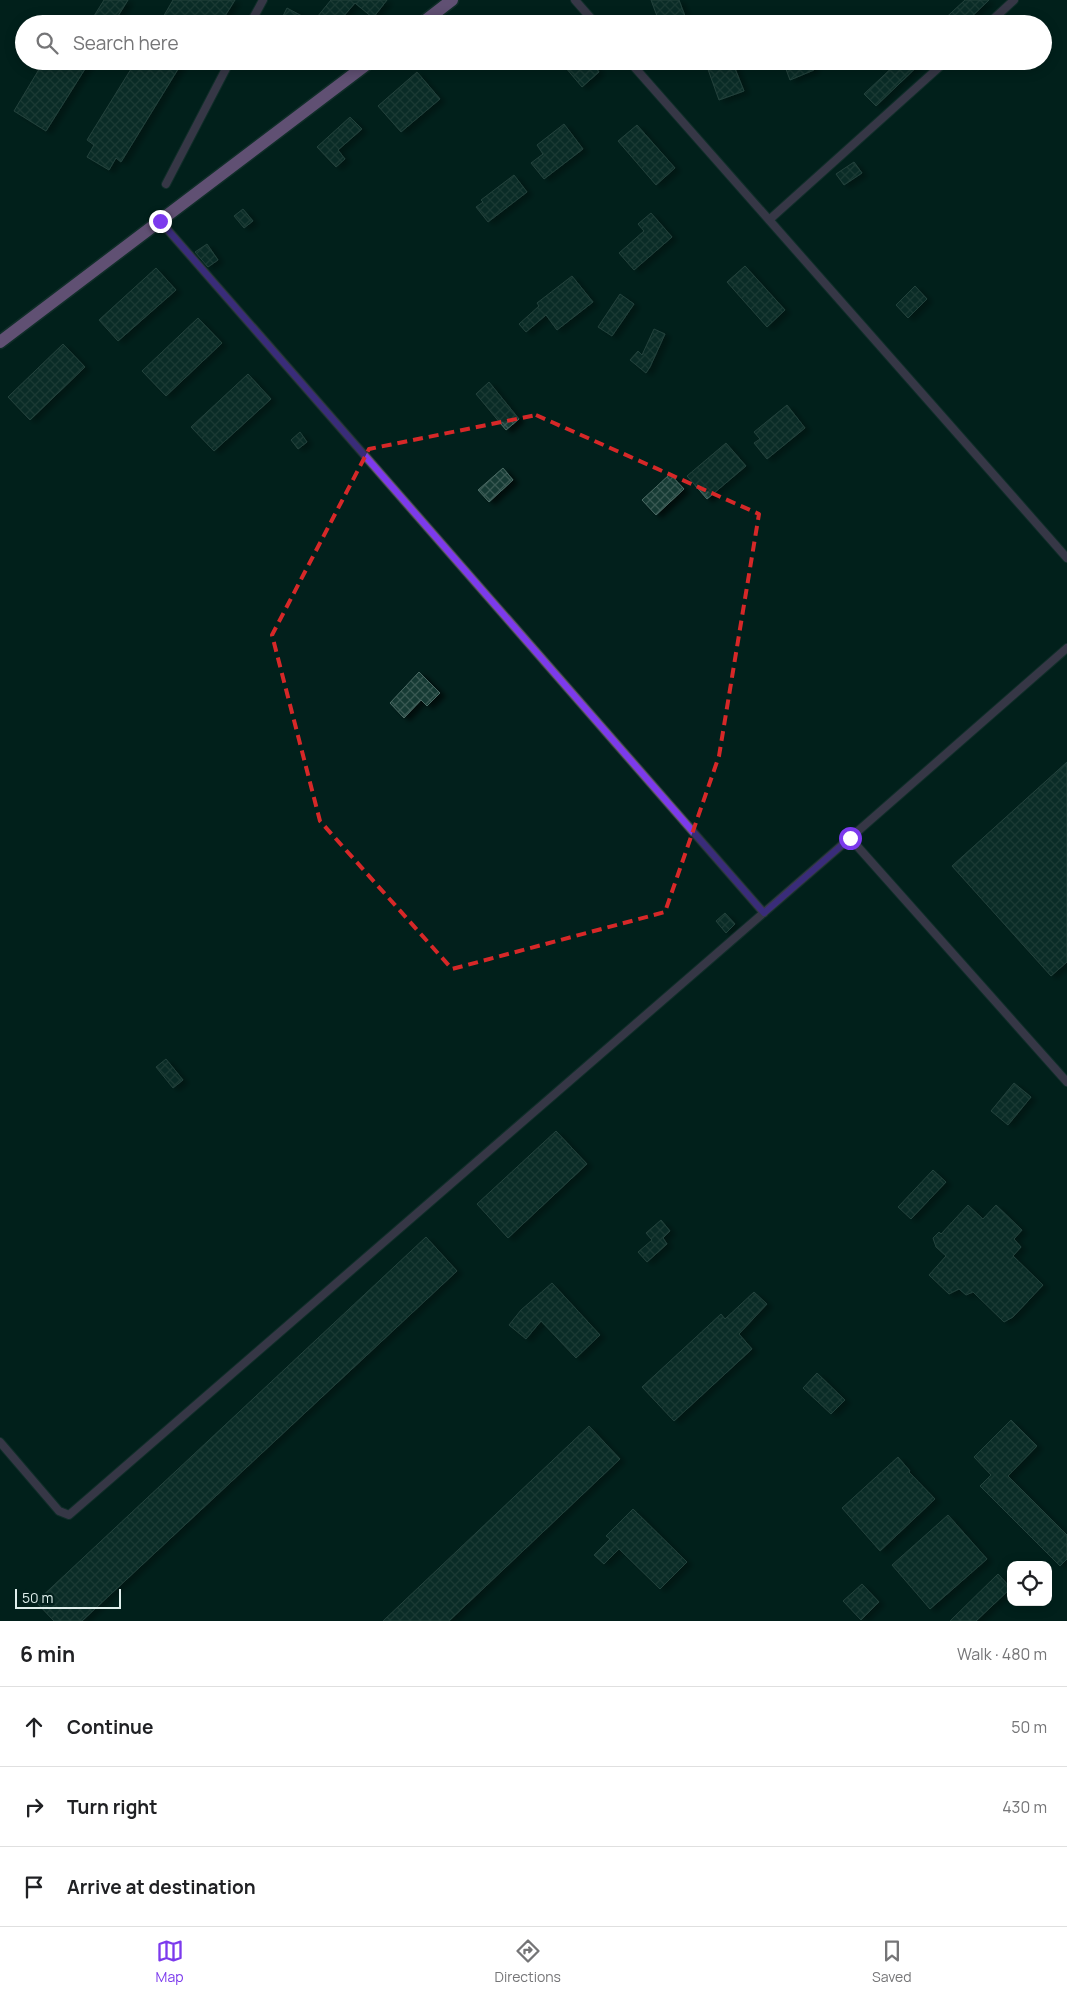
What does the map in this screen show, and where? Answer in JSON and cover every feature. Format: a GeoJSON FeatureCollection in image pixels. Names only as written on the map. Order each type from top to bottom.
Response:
{"type":"FeatureCollection","features":[{"type":"Feature","properties":{"kind":"main road"},"geometry":{"type":"LineString","coordinates":[[433,15],[452,0]]}},
{"type":"Feature","properties":{"kind":"main road"},"geometry":{"type":"LineString","coordinates":[[0,342],[359,70]]}},
{"type":"Feature","properties":{"kind":"lane"},"geometry":{"type":"LineString","coordinates":[[255,15],[263,0]]}},
{"type":"Feature","properties":{"kind":"lane"},"geometry":{"type":"LineString","coordinates":[[575,0],[588,15]]}},
{"type":"Feature","properties":{"kind":"lane"},"geometry":{"type":"LineString","coordinates":[[998,15],[1014,0]]}},
{"type":"Feature","properties":{"kind":"lane"},"geometry":{"type":"LineString","coordinates":[[166,184],[225,70]]}},
{"type":"Feature","properties":{"kind":"lane"},"geometry":{"type":"LineString","coordinates":[[637,70],[1067,558]]}},
{"type":"Feature","properties":{"kind":"lane"},"geometry":{"type":"LineString","coordinates":[[769,220],[936,70]]}},
{"type":"Feature","properties":{"kind":"lane"},"geometry":{"type":"LineString","coordinates":[[160,221],[764,913]]}},
{"type":"Feature","properties":{"kind":"lane"},"geometry":{"type":"LineString","coordinates":[[0,1442],[59,1511],[69,1515],[1067,648]]}},
{"type":"Feature","properties":{"kind":"lane"},"geometry":{"type":"LineString","coordinates":[[850,838],[1067,1082]]}},
{"type":"Feature","properties":{"kind":"highlighted area"},"geometry":{"type":"Polygon","coordinates":[[[536,415],[759,514],[719,756],[665,912],[452,969],[320,821],[272,635],[369,449],[536,415]]]}},
{"type":"Feature","properties":{"kind":"building"},"geometry":{"type":"Polygon","coordinates":[[[104,0],[128,0],[119,15],[95,15],[104,0]]]}},
{"type":"Feature","properties":{"kind":"building"},"geometry":{"type":"Polygon","coordinates":[[[173,0],[235,0],[226,15],[164,15],[173,0]]]}},
{"type":"Feature","properties":{"kind":"building"},"geometry":{"type":"Polygon","coordinates":[[[331,0],[387,0],[375,15],[369,15],[355,3],[345,15],[319,15],[331,0]]]}},
{"type":"Feature","properties":{"kind":"building"},"geometry":{"type":"Polygon","coordinates":[[[651,0],[679,0],[685,15],[657,15],[651,0]]]}},
{"type":"Feature","properties":{"kind":"building"},"geometry":{"type":"Polygon","coordinates":[[[965,0],[989,0],[973,15],[949,15],[965,0]]]}},
{"type":"Feature","properties":{"kind":"building"},"geometry":{"type":"Polygon","coordinates":[[[287,8],[300,15],[284,15],[287,8]]]}},
{"type":"Feature","properties":{"kind":"building"},"geometry":{"type":"Polygon","coordinates":[[[39,70],[84,70],[46,131],[14,111],[39,70]]]}},
{"type":"Feature","properties":{"kind":"building"},"geometry":{"type":"Polygon","coordinates":[[[130,70],[177,70],[121,162],[116,158],[109,170],[87,157],[94,145],[87,140],[130,70]]]}},
{"type":"Feature","properties":{"kind":"building"},"geometry":{"type":"Polygon","coordinates":[[[568,70],[598,70],[599,72],[582,87],[568,70]]]}},
{"type":"Feature","properties":{"kind":"building"},"geometry":{"type":"Polygon","coordinates":[[[708,70],[736,70],[744,91],[719,100],[708,70]]]}},
{"type":"Feature","properties":{"kind":"building"},"geometry":{"type":"Polygon","coordinates":[[[786,70],[814,70],[790,80],[786,70]]]}},
{"type":"Feature","properties":{"kind":"building"},"geometry":{"type":"Polygon","coordinates":[[[889,70],[914,70],[876,106],[864,94],[889,70]]]}},
{"type":"Feature","properties":{"kind":"building"},"geometry":{"type":"Polygon","coordinates":[[[417,72],[440,99],[401,132],[378,106],[417,72]]]}},
{"type":"Feature","properties":{"kind":"building"},"geometry":{"type":"Polygon","coordinates":[[[350,117],[362,129],[338,150],[345,159],[336,167],[317,147],[350,117]]]}},
{"type":"Feature","properties":{"kind":"building"},"geometry":{"type":"Polygon","coordinates":[[[564,124],[583,149],[544,179],[531,163],[543,154],[537,145],[564,124]]]}},
{"type":"Feature","properties":{"kind":"building"},"geometry":{"type":"Polygon","coordinates":[[[637,125],[675,168],[656,185],[618,141],[637,125]]]}},
{"type":"Feature","properties":{"kind":"building"},"geometry":{"type":"Polygon","coordinates":[[[854,162],[862,173],[844,185],[836,174],[854,162]]]}},
{"type":"Feature","properties":{"kind":"building"},"geometry":{"type":"Polygon","coordinates":[[[514,175],[527,192],[488,222],[476,207],[483,202],[481,200],[514,175]]]}},
{"type":"Feature","properties":{"kind":"building"},"geometry":{"type":"Polygon","coordinates":[[[243,209],[253,221],[244,228],[234,216],[243,209]]]}},
{"type":"Feature","properties":{"kind":"building"},"geometry":{"type":"Polygon","coordinates":[[[651,213],[672,237],[634,270],[619,253],[644,231],[638,224],[651,213]]]}},
{"type":"Feature","properties":{"kind":"building"},"geometry":{"type":"Polygon","coordinates":[[[207,244],[218,260],[208,267],[195,252],[207,244]]]}},
{"type":"Feature","properties":{"kind":"building"},"geometry":{"type":"Polygon","coordinates":[[[745,266],[785,310],[767,327],[727,282],[745,266]]]}},
{"type":"Feature","properties":{"kind":"building"},"geometry":{"type":"Polygon","coordinates":[[[156,268],[176,290],[118,341],[99,320],[156,268]]]}},
{"type":"Feature","properties":{"kind":"building"},"geometry":{"type":"Polygon","coordinates":[[[572,276],[593,302],[557,330],[546,315],[526,332],[519,324],[539,306],[537,303],[572,276]]]}},
{"type":"Feature","properties":{"kind":"building"},"geometry":{"type":"Polygon","coordinates":[[[915,286],[927,299],[908,318],[896,305],[915,286]]]}},
{"type":"Feature","properties":{"kind":"building"},"geometry":{"type":"Polygon","coordinates":[[[620,294],[634,304],[612,336],[598,327],[620,294]]]}},
{"type":"Feature","properties":{"kind":"building"},"geometry":{"type":"Polygon","coordinates":[[[198,318],[222,343],[166,396],[142,371],[198,318]]]}},
{"type":"Feature","properties":{"kind":"building"},"geometry":{"type":"Polygon","coordinates":[[[654,329],[665,334],[646,373],[630,360],[638,351],[642,355],[654,329]]]}},
{"type":"Feature","properties":{"kind":"building"},"geometry":{"type":"Polygon","coordinates":[[[63,344],[85,367],[30,420],[8,397],[63,344]]]}},
{"type":"Feature","properties":{"kind":"building"},"geometry":{"type":"Polygon","coordinates":[[[248,374],[271,399],[214,451],[191,427],[248,374]]]}},
{"type":"Feature","properties":{"kind":"building"},"geometry":{"type":"Polygon","coordinates":[[[489,382],[519,419],[506,430],[476,394],[489,382]]]}},
{"type":"Feature","properties":{"kind":"building"},"geometry":{"type":"Polygon","coordinates":[[[787,405],[805,428],[767,459],[754,443],[760,439],[754,432],[787,405]]]}},
{"type":"Feature","properties":{"kind":"building"},"geometry":{"type":"Polygon","coordinates":[[[300,432],[307,442],[298,449],[291,440],[300,432]]]}},
{"type":"Feature","properties":{"kind":"building"},"geometry":{"type":"Polygon","coordinates":[[[726,443],[746,466],[707,499],[687,476],[726,443]]]}},
{"type":"Feature","properties":{"kind":"building"},"geometry":{"type":"Polygon","coordinates":[[[503,468],[513,480],[489,502],[478,490],[503,468]]]}},
{"type":"Feature","properties":{"kind":"building"},"geometry":{"type":"Polygon","coordinates":[[[670,474],[684,489],[656,515],[642,500],[670,474]]]}},
{"type":"Feature","properties":{"kind":"building"},"geometry":{"type":"Polygon","coordinates":[[[419,672],[440,693],[427,706],[421,700],[404,718],[390,703],[419,672]]]}},
{"type":"Feature","properties":{"kind":"building"},"geometry":{"type":"Polygon","coordinates":[[[1067,762],[1067,962],[1051,976],[952,866],[1067,762]]]}},
{"type":"Feature","properties":{"kind":"building"},"geometry":{"type":"Polygon","coordinates":[[[725,913],[735,924],[726,933],[716,921],[725,913]]]}},
{"type":"Feature","properties":{"kind":"building"},"geometry":{"type":"Polygon","coordinates":[[[166,1059],[183,1080],[173,1088],[156,1067],[166,1059]]]}},
{"type":"Feature","properties":{"kind":"building"},"geometry":{"type":"Polygon","coordinates":[[[1014,1083],[1031,1097],[1008,1125],[991,1111],[1014,1083]]]}},
{"type":"Feature","properties":{"kind":"building"},"geometry":{"type":"Polygon","coordinates":[[[556,1131],[587,1164],[508,1238],[477,1204],[556,1131]]]}},
{"type":"Feature","properties":{"kind":"building"},"geometry":{"type":"Polygon","coordinates":[[[933,1170],[946,1182],[911,1219],[898,1207],[933,1170]]]}},
{"type":"Feature","properties":{"kind":"building"},"geometry":{"type":"Polygon","coordinates":[[[968,1205],[983,1219],[996,1205],[1022,1230],[1014,1239],[1021,1247],[1013,1256],[1043,1285],[1013,1317],[1004,1322],[973,1292],[966,1295],[959,1289],[949,1294],[929,1275],[946,1256],[936,1247],[933,1238],[939,1232],[941,1234],[968,1205]]]}},
{"type":"Feature","properties":{"kind":"building"},"geometry":{"type":"Polygon","coordinates":[[[661,1220],[670,1231],[663,1238],[667,1244],[647,1262],[638,1252],[652,1240],[646,1233],[661,1220]]]}},
{"type":"Feature","properties":{"kind":"building"},"geometry":{"type":"Polygon","coordinates":[[[426,1237],[457,1271],[82,1621],[54,1621],[36,1602],[426,1237]]]}},
{"type":"Feature","properties":{"kind":"building"},"geometry":{"type":"Polygon","coordinates":[[[552,1283],[600,1335],[576,1358],[541,1321],[526,1339],[509,1325],[521,1310],[552,1283]]]}},
{"type":"Feature","properties":{"kind":"building"},"geometry":{"type":"Polygon","coordinates":[[[754,1292],[767,1304],[739,1334],[752,1349],[674,1421],[642,1387],[721,1314],[725,1319],[754,1292]]]}},
{"type":"Feature","properties":{"kind":"building"},"geometry":{"type":"Polygon","coordinates":[[[817,1373],[845,1400],[831,1414],[803,1388],[817,1373]]]}},
{"type":"Feature","properties":{"kind":"building"},"geometry":{"type":"Polygon","coordinates":[[[1011,1420],[1037,1446],[1008,1476],[1067,1535],[1067,1559],[1060,1566],[980,1486],[991,1475],[974,1457],[1011,1420]]]}},
{"type":"Feature","properties":{"kind":"building"},"geometry":{"type":"Polygon","coordinates":[[[589,1426],[620,1459],[449,1621],[383,1621],[589,1426]]]}},
{"type":"Feature","properties":{"kind":"building"},"geometry":{"type":"Polygon","coordinates":[[[898,1457],[909,1472],[935,1499],[880,1551],[842,1508],[898,1457]]]}},
{"type":"Feature","properties":{"kind":"building"},"geometry":{"type":"Polygon","coordinates":[[[633,1509],[687,1562],[660,1589],[619,1549],[604,1564],[594,1555],[610,1539],[606,1536],[633,1509]]]}},
{"type":"Feature","properties":{"kind":"building"},"geometry":{"type":"Polygon","coordinates":[[[948,1515],[987,1559],[930,1609],[892,1565],[948,1515]]]}},
{"type":"Feature","properties":{"kind":"building"},"geometry":{"type":"Polygon","coordinates":[[[998,1574],[1007,1584],[1007,1592],[976,1621],[950,1621],[998,1574]]]}},
{"type":"Feature","properties":{"kind":"building"},"geometry":{"type":"Polygon","coordinates":[[[862,1584],[879,1602],[861,1620],[843,1601],[862,1584]]]}},
{"type":"Feature","properties":{"kind":"route"},"geometry":{"type":"LineString","coordinates":[[160,221],[764,913],[850,838]]}}]}
